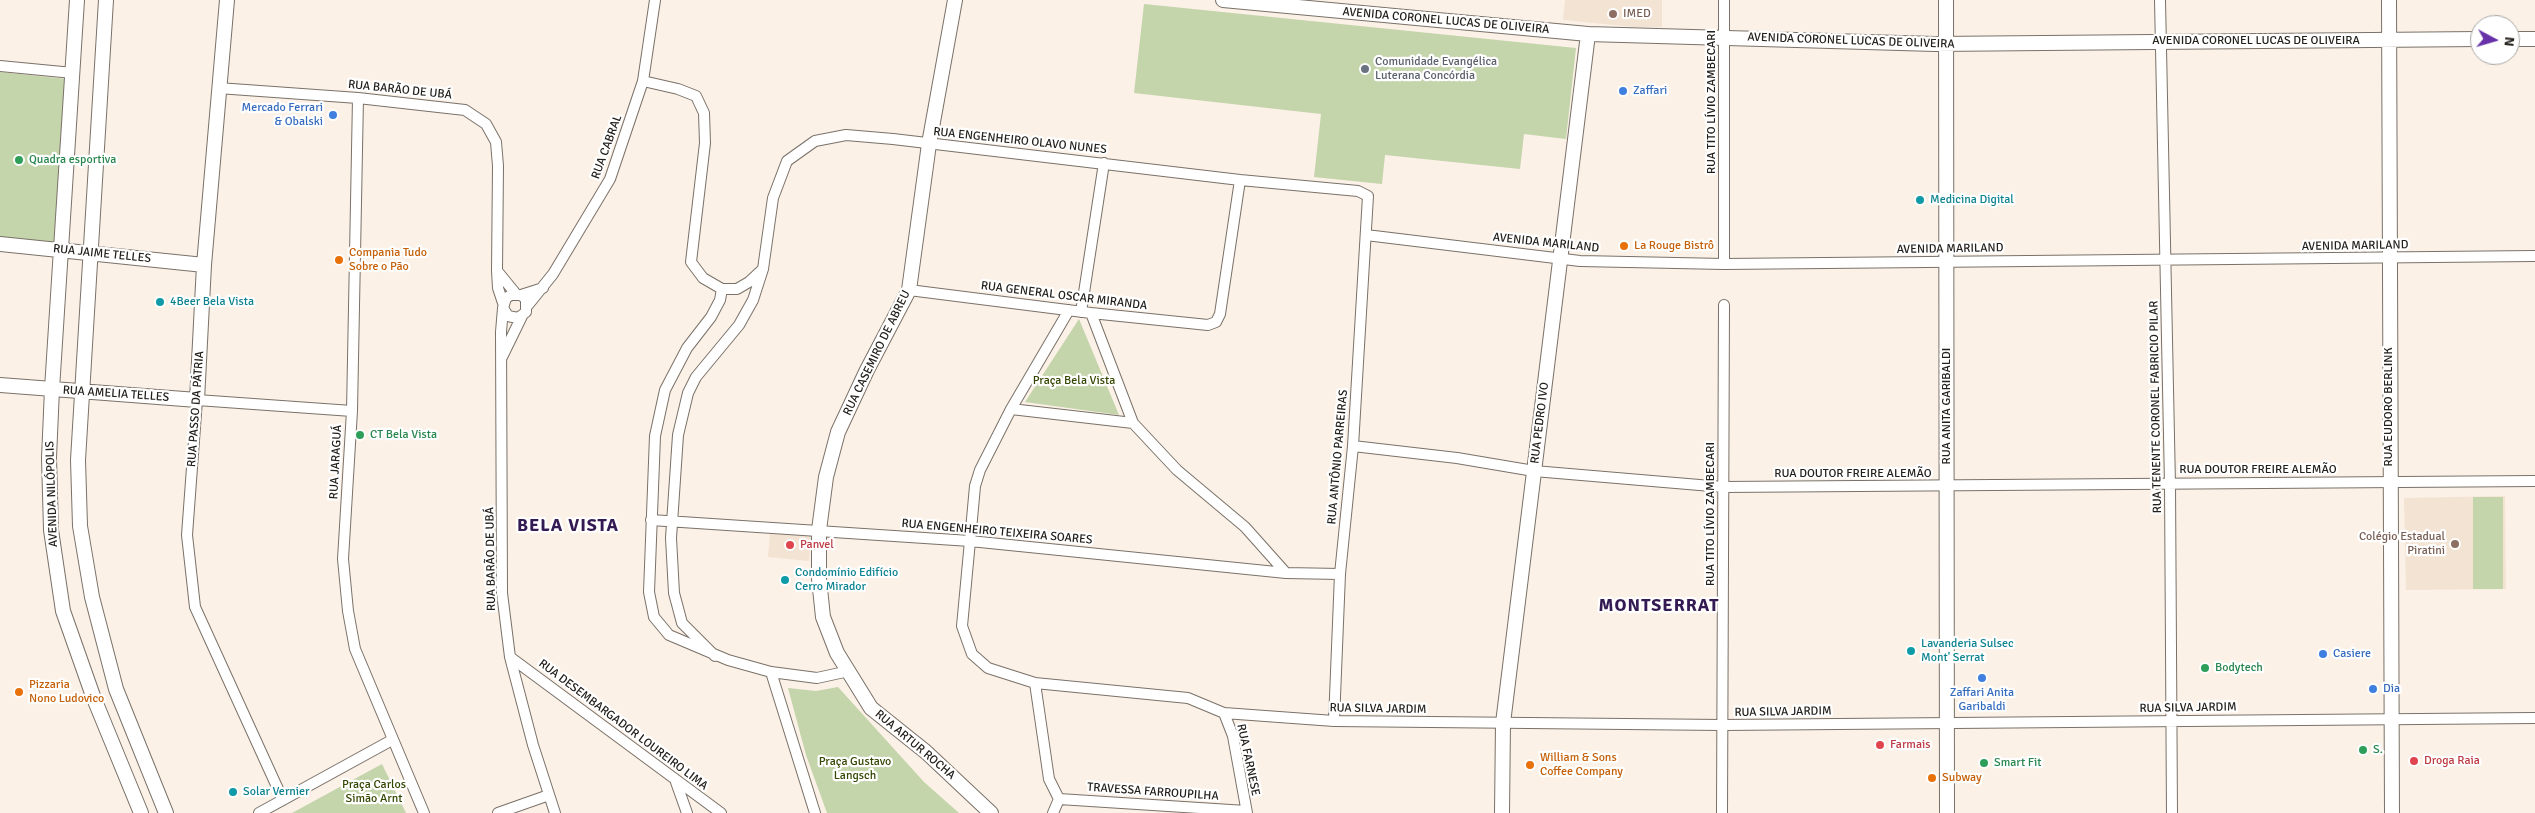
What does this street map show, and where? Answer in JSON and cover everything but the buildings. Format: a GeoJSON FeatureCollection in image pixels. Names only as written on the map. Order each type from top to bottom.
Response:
{"type":"FeatureCollection","features":[{"type":"Feature","properties":{"kind":"street","name":"AVENIDA NILÓPOLIS"},"geometry":{"type":"LineString","coordinates":[[77,0],[52,389],[49,458],[51,530],[63,610],[93,696],[142,813]]}},
{"type":"Feature","properties":{"kind":"street"},"geometry":{"type":"LineString","coordinates":[[106,0],[78,460],[80,526],[92,598],[116,689],[166,813]]}},
{"type":"Feature","properties":{"kind":"street","name":"RUA PASSO DA PÁTRIA"},"geometry":{"type":"LineString","coordinates":[[227,0],[204,265],[187,535],[195,606],[283,800]]}},
{"type":"Feature","properties":{"kind":"street","name":"RUA CABRAL"},"geometry":{"type":"LineString","coordinates":[[528,305],[544,288],[610,179],[643,81],[655,0]]}},
{"type":"Feature","properties":{"kind":"street","name":"RUA CASEMIRO DE ABREU"},"geometry":{"type":"LineString","coordinates":[[849,671],[837,654],[823,617],[819,579],[819,530],[826,477],[838,432],[867,370],[909,290],[930,144],[955,0]]}},
{"type":"Feature","properties":{"kind":"street","name":"AVENIDA CORONEL LUCAS DE OLIVEIRA"},"geometry":{"type":"LineString","coordinates":[[1223,0],[1588,34],[1946,44],[2470,40]]}},
{"type":"Feature","properties":{"kind":"street","name":"RUA TITO LÍVIO ZAMBECARI"},"geometry":{"type":"LineString","coordinates":[[1724,0],[1724,264]]}},
{"type":"Feature","properties":{"kind":"street","name":"RUA ANITA GARIBALDI"},"geometry":{"type":"LineString","coordinates":[[1946,0],[1947,813]]}},
{"type":"Feature","properties":{"kind":"street","name":"RUA TENENTE CORONEL FABRICIO PILAR"},"geometry":{"type":"LineString","coordinates":[[2160,0],[2170,484],[2172,813]]}},
{"type":"Feature","properties":{"kind":"street","name":"RUA EUDORO BERLINK"},"geometry":{"type":"LineString","coordinates":[[2389,0],[2388,258],[2392,813]]}},
{"type":"Feature","properties":{"kind":"street","name":"RUA PEDRO IVO"},"geometry":{"type":"LineString","coordinates":[[1502,813],[1503,723],[1588,34]]}},
{"type":"Feature","properties":{"kind":"street"},"geometry":{"type":"LineString","coordinates":[[2520,39],[2535,39]]}},
{"type":"Feature","properties":{"kind":"street"},"geometry":{"type":"LineString","coordinates":[[0,66],[73,73]]}},
{"type":"Feature","properties":{"kind":"street"},"geometry":{"type":"LineString","coordinates":[[643,81],[678,89],[696,96],[704,113],[705,143],[695,215],[691,262],[704,278],[722,288],[737,289],[749,282],[763,269]]}},
{"type":"Feature","properties":{"kind":"street","name":"RUA BARÃO DE UBÁ"},"geometry":{"type":"LineString","coordinates":[[218,88],[358,98],[465,110],[486,124],[496,142],[498,166],[497,271],[498,288],[503,306],[501,332],[502,593],[510,657],[533,745],[555,813]]}},
{"type":"Feature","properties":{"kind":"street","name":"RUA JARAGUÁ"},"geometry":{"type":"LineString","coordinates":[[358,98],[352,411],[343,559],[348,610],[355,649],[424,813]]}},
{"type":"Feature","properties":{"kind":"street","name":"RUA ENGENHEIRO OLAVO NUNES"},"geometry":{"type":"LineString","coordinates":[[715,656],[682,623],[674,593],[671,538],[678,435],[688,393],[696,377],[739,325],[753,300],[763,269],[773,198],[787,161],[815,141],[846,135],[1240,180],[1358,191],[1368,196]]}},
{"type":"Feature","properties":{"kind":"street"},"geometry":{"type":"LineString","coordinates":[[1104,163],[1086,312],[1133,423],[1177,470],[1245,527],[1286,573]]}},
{"type":"Feature","properties":{"kind":"street","name":"RUA GENERAL OSCAR MIRANDA"},"geometry":{"type":"LineString","coordinates":[[909,290],[1208,325],[1216,322],[1220,314],[1240,180]]}},
{"type":"Feature","properties":{"kind":"street","name":"RUA ANTÔNIO PARREIRAS"},"geometry":{"type":"LineString","coordinates":[[1334,721],[1340,574],[1353,446],[1368,196]]}},
{"type":"Feature","properties":{"kind":"street","name":"AVENIDA MARILAND"},"geometry":{"type":"LineString","coordinates":[[1366,235],[1560,259],[1724,264],[2535,256]]}},
{"type":"Feature","properties":{"kind":"street","name":"RUA JAIME TELLES"},"geometry":{"type":"LineString","coordinates":[[0,244],[204,265]]}},
{"type":"Feature","properties":{"kind":"street"},"geometry":{"type":"LineString","coordinates":[[497,271],[519,294],[528,305],[522,316],[513,318],[505,312],[503,306],[511,295],[519,294],[544,288]]}},
{"type":"Feature","properties":{"kind":"street"},"geometry":{"type":"LineString","coordinates":[[722,288],[720,300],[687,348],[665,390],[655,436],[650,592],[654,617],[670,635],[715,656],[771,672],[817,678],[849,671]]}},
{"type":"Feature","properties":{"kind":"street","name":"RUA TITO LÍVIO ZAMBECARI"},"geometry":{"type":"LineString","coordinates":[[1722,813],[1724,305]]}},
{"type":"Feature","properties":{"kind":"street","name":"RUA SILVA JARDIM"},"geometry":{"type":"LineString","coordinates":[[1069,310],[1011,408],[980,470],[975,486],[962,626],[972,654],[988,668],[1035,683],[1188,698],[1224,713],[1334,721],[1722,725],[2535,718]]}},
{"type":"Feature","properties":{"kind":"street","name":"RUA BARÃO DE UBÁ"},"geometry":{"type":"LineString","coordinates":[[502,358],[522,316]]}},
{"type":"Feature","properties":{"kind":"street","name":"RUA AMELIA TELLES"},"geometry":{"type":"LineString","coordinates":[[0,384],[82,392],[352,411]]}},
{"type":"Feature","properties":{"kind":"street"},"geometry":{"type":"LineString","coordinates":[[1011,408],[1133,423]]}},
{"type":"Feature","properties":{"kind":"street","name":"RUA DOUTOR FREIRE ALEMÃO"},"geometry":{"type":"LineString","coordinates":[[1353,446],[1457,458],[1534,471],[1724,487],[2535,481]]}},
{"type":"Feature","properties":{"kind":"street","name":"RUA ENGENHEIRO TEIXEIRA SOARES"},"geometry":{"type":"LineString","coordinates":[[651,520],[970,541],[1286,573],[1340,574]]}},
{"type":"Feature","properties":{"kind":"street","name":"RUA DESEMBARGADOR LOUREIRO LIMA"},"geometry":{"type":"LineString","coordinates":[[510,657],[676,782],[721,813]]}},
{"type":"Feature","properties":{"kind":"street","name":"RUA ARTUR ROCHA"},"geometry":{"type":"LineString","coordinates":[[849,671],[871,708],[926,752],[991,813]]}},
{"type":"Feature","properties":{"kind":"street"},"geometry":{"type":"LineString","coordinates":[[771,672],[815,813]]}},
{"type":"Feature","properties":{"kind":"street"},"geometry":{"type":"LineString","coordinates":[[1035,683],[1049,780],[1059,799],[1053,813]]}},
{"type":"Feature","properties":{"kind":"street","name":"RUA FARNESE"},"geometry":{"type":"LineString","coordinates":[[1224,713],[1233,736],[1247,812]]}},
{"type":"Feature","properties":{"kind":"street"},"geometry":{"type":"LineString","coordinates":[[259,813],[392,740]]}},
{"type":"Feature","properties":{"kind":"street"},"geometry":{"type":"LineString","coordinates":[[676,782],[687,813]]}},
{"type":"Feature","properties":{"kind":"street"},"geometry":{"type":"LineString","coordinates":[[498,813],[550,795]]}},
{"type":"Feature","properties":{"kind":"street","name":"TRAVESSA FARROUPILHA"},"geometry":{"type":"LineString","coordinates":[[1059,799],[1247,812]]}},
{"type":"Feature","properties":{"kind":"shaded area","name":"IMED"},"geometry":{"type":"Polygon","coordinates":[[[1565,0],[1662,0],[1662,27],[1634,27],[1563,20],[1565,0]]]}},
{"type":"Feature","properties":{"kind":"shaded area","name":"Colégio Estadual Piratini"},"geometry":{"type":"Polygon","coordinates":[[[2505,496],[2506,589],[2406,590],[2404,498],[2505,496]]]}},
{"type":"Feature","properties":{"kind":"shaded area","name":"Panvel"},"geometry":{"type":"Polygon","coordinates":[[[770,532],[811,536],[809,561],[768,557],[770,532]]]}},
{"type":"Feature","properties":{"kind":"green space"},"geometry":{"type":"Polygon","coordinates":[[[1144,4],[1576,48],[1566,139],[1524,134],[1520,169],[1385,155],[1382,184],[1314,177],[1321,114],[1134,93],[1144,4]]]}},
{"type":"Feature","properties":{"kind":"green space"},"geometry":{"type":"Polygon","coordinates":[[[0,72],[67,79],[55,242],[0,237],[0,72]]]}},
{"type":"Feature","properties":{"kind":"green space","name":"Praça Bela Vista"},"geometry":{"type":"Polygon","coordinates":[[[1079,319],[1119,415],[1025,402],[1079,319]]]}},
{"type":"Feature","properties":{"kind":"green space"},"geometry":{"type":"Polygon","coordinates":[[[2473,497],[2503,497],[2503,589],[2473,589],[2473,497]]]}},
{"type":"Feature","properties":{"kind":"green space","name":"Praça Gustavo Langsch"},"geometry":{"type":"Polygon","coordinates":[[[838,687],[924,782],[959,813],[827,813],[806,755],[788,688],[816,691],[838,687]]]}},
{"type":"Feature","properties":{"kind":"green space","name":"Praça Carlos Simão Arnt"},"geometry":{"type":"Polygon","coordinates":[[[382,764],[406,813],[292,813],[382,764]]]}},
{"type":"Feature","properties":{"kind":"place","name":"IMED"},"geometry":{"type":"Point","coordinates":[1613,14]}},
{"type":"Feature","properties":{"kind":"place","name":"Comunidade Evangélica Luterana Concórdia"},"geometry":{"type":"Point","coordinates":[1365,69]}},
{"type":"Feature","properties":{"kind":"place","name":"Zaffari"},"geometry":{"type":"Point","coordinates":[1623,91]}},
{"type":"Feature","properties":{"kind":"place","name":"Mercado Ferrari & Obalski"},"geometry":{"type":"Point","coordinates":[333,115]}},
{"type":"Feature","properties":{"kind":"place","name":"Quadra esportiva"},"geometry":{"type":"Point","coordinates":[19,160]}},
{"type":"Feature","properties":{"kind":"place","name":"Medicina Digital"},"geometry":{"type":"Point","coordinates":[1920,200]}},
{"type":"Feature","properties":{"kind":"place","name":"La Rouge Bistrô"},"geometry":{"type":"Point","coordinates":[1624,246]}},
{"type":"Feature","properties":{"kind":"place","name":"Compania Tudo Sobre o Pão"},"geometry":{"type":"Point","coordinates":[339,260]}},
{"type":"Feature","properties":{"kind":"place","name":"4Beer Bela Vista"},"geometry":{"type":"Point","coordinates":[160,302]}},
{"type":"Feature","properties":{"kind":"place","name":"CT Bela Vista"},"geometry":{"type":"Point","coordinates":[360,435]}},
{"type":"Feature","properties":{"kind":"place","name":"Colégio Estadual Piratini"},"geometry":{"type":"Point","coordinates":[2455,544]}},
{"type":"Feature","properties":{"kind":"place","name":"Panvel"},"geometry":{"type":"Point","coordinates":[790,545]}},
{"type":"Feature","properties":{"kind":"place","name":"Condomínio Edifício Cerro Mirador"},"geometry":{"type":"Point","coordinates":[785,580]}},
{"type":"Feature","properties":{"kind":"place","name":"Lavanderia Sulsec Mont' Serrat"},"geometry":{"type":"Point","coordinates":[1911,651]}},
{"type":"Feature","properties":{"kind":"place","name":"Casiere"},"geometry":{"type":"Point","coordinates":[2323,654]}},
{"type":"Feature","properties":{"kind":"place","name":"Bodytech"},"geometry":{"type":"Point","coordinates":[2205,668]}},
{"type":"Feature","properties":{"kind":"place","name":"Zaffari Anita Garibaldi"},"geometry":{"type":"Point","coordinates":[1982,678]}},
{"type":"Feature","properties":{"kind":"place","name":"Dia"},"geometry":{"type":"Point","coordinates":[2373,689]}},
{"type":"Feature","properties":{"kind":"place","name":"Pizzaria Nono Ludovico"},"geometry":{"type":"Point","coordinates":[19,692]}},
{"type":"Feature","properties":{"kind":"place","name":"Farmais"},"geometry":{"type":"Point","coordinates":[1880,745]}},
{"type":"Feature","properties":{"kind":"place","name":"S."},"geometry":{"type":"Point","coordinates":[2363,750]}},
{"type":"Feature","properties":{"kind":"place","name":"Droga Raia"},"geometry":{"type":"Point","coordinates":[2414,761]}},
{"type":"Feature","properties":{"kind":"place","name":"Smart Fit"},"geometry":{"type":"Point","coordinates":[1984,763]}},
{"type":"Feature","properties":{"kind":"place","name":"William & Sons Coffee Company"},"geometry":{"type":"Point","coordinates":[1530,765]}},
{"type":"Feature","properties":{"kind":"place","name":"Subway"},"geometry":{"type":"Point","coordinates":[1932,778]}},
{"type":"Feature","properties":{"kind":"place","name":"Solar Vernier"},"geometry":{"type":"Point","coordinates":[233,792]}},
{"type":"Feature","properties":{"kind":"district","name":"BELA VISTA"},"geometry":{"type":"Point","coordinates":[568,526]}},
{"type":"Feature","properties":{"kind":"district","name":"MONTSERRAT"},"geometry":{"type":"Point","coordinates":[1659,606]}}]}
